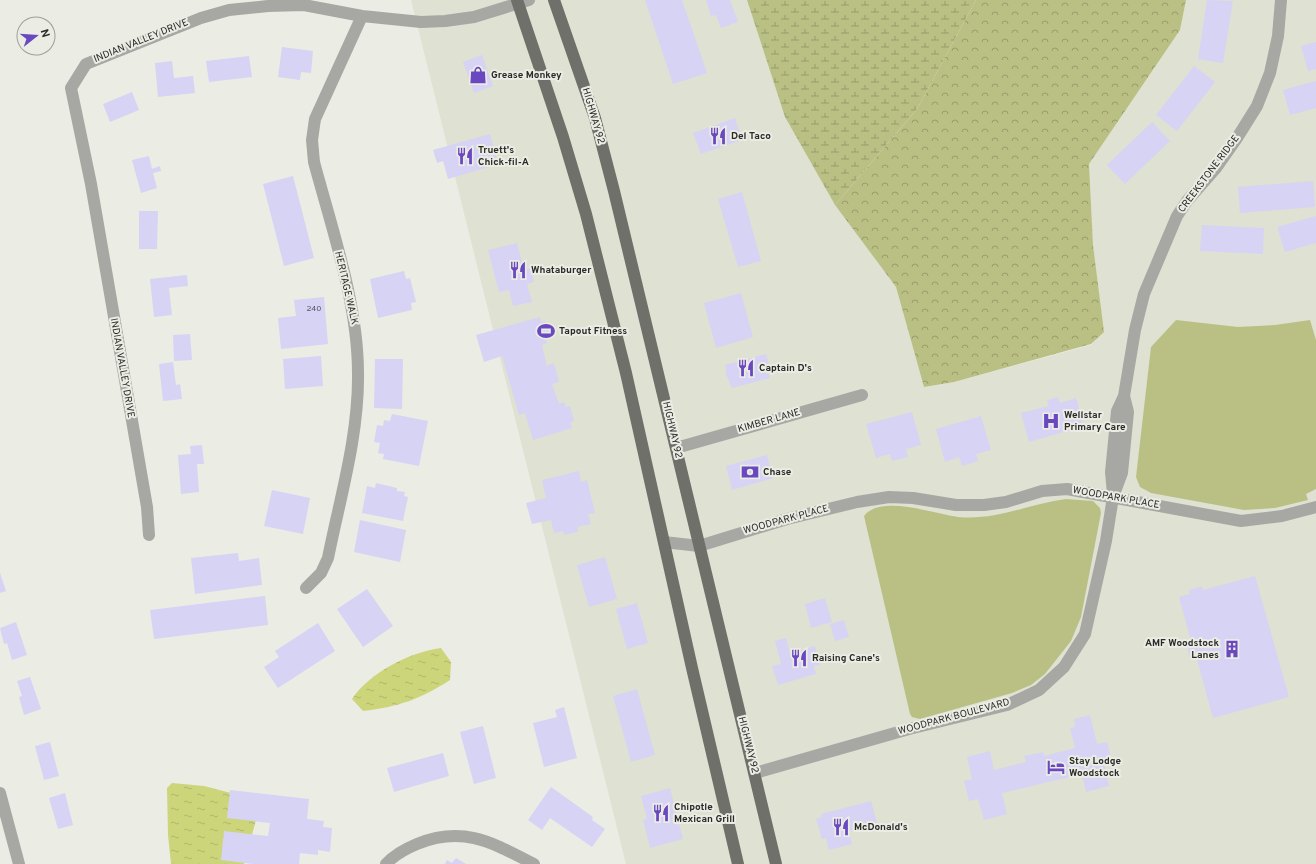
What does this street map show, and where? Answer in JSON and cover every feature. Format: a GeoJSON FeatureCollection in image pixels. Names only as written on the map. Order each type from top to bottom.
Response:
{"type":"FeatureCollection","features":[{"type":"Feature","properties":{"kind":"main road","name":"HIGHWAY 92"},"geometry":{"type":"LineString","coordinates":[[554,0],[595,118],[636,275],[699,546],[776,864]]}},
{"type":"Feature","properties":{"kind":"main road"},"geometry":{"type":"LineString","coordinates":[[522,1],[586,214],[626,373],[692,668],[738,864]]}},
{"type":"Feature","properties":{"kind":"street","name":"CREEKSTONE RIDGE"},"geometry":{"type":"LineString","coordinates":[[1113,497],[1122,473],[1128,412],[1124,396],[1135,330],[1144,294],[1177,216],[1216,168],[1257,106],[1270,73],[1278,36],[1281,0]]}},
{"type":"Feature","properties":{"kind":"street","name":"INDIAN VALLEY DRIVE"},"geometry":{"type":"LineString","coordinates":[[149,535],[147,507],[91,184],[71,88],[86,64],[201,18],[229,10],[268,6],[304,5],[362,16],[421,22],[445,21],[474,17],[522,1]]}},
{"type":"Feature","properties":{"kind":"street","name":"HERITAGE WALK"},"geometry":{"type":"LineString","coordinates":[[306,588],[321,573],[328,558],[352,434],[358,373],[352,308],[314,162],[312,140],[318,109],[362,16]]}},
{"type":"Feature","properties":{"kind":"street","name":"KIMBER LANE"},"geometry":{"type":"LineString","coordinates":[[676,448],[862,395]]}},
{"type":"Feature","properties":{"kind":"street","name":"WOODPARK PLACE"},"geometry":{"type":"LineString","coordinates":[[664,542],[699,546],[787,519],[857,502],[889,497],[913,498],[956,505],[984,505],[1006,502],[1042,490],[1067,489],[1241,521],[1282,516],[1313,507]]}},
{"type":"Feature","properties":{"kind":"street","name":"WOODPARK BOULEVARD"},"geometry":{"type":"LineString","coordinates":[[755,773],[909,729],[1007,705],[1039,690],[1064,667],[1085,634],[1106,541],[1113,497]]}},
{"type":"Feature","properties":{"kind":"street"},"geometry":{"type":"LineString","coordinates":[[0,793],[19,864]]}},
{"type":"Feature","properties":{"kind":"street"},"geometry":{"type":"LineString","coordinates":[[386,864],[403,850],[433,838],[461,835],[491,842],[534,864]]}},
{"type":"Feature","properties":{"kind":"shaded area"},"geometry":{"type":"Polygon","coordinates":[[[411,0],[747,0],[785,117],[835,205],[896,287],[924,387],[954,382],[1091,345],[1103,332],[1093,245],[1089,164],[1180,30],[1186,0],[1316,0],[1316,864],[626,864],[411,0]]]}},
{"type":"Feature","properties":{"kind":"green space"},"geometry":{"type":"Polygon","coordinates":[[[747,0],[976,0],[917,109],[835,205],[785,117],[747,0]]]}},
{"type":"Feature","properties":{"kind":"green space"},"geometry":{"type":"Polygon","coordinates":[[[976,0],[1186,0],[1180,30],[1089,164],[1093,245],[1104,332],[1091,344],[954,382],[924,387],[896,287],[835,205],[917,109],[976,0]]]}},
{"type":"Feature","properties":{"kind":"green space"},"geometry":{"type":"Polygon","coordinates":[[[1176,320],[1238,327],[1275,325],[1310,320],[1316,340],[1316,489],[1306,494],[1308,500],[1275,508],[1244,510],[1151,493],[1140,487],[1136,477],[1151,347],[1176,320]]]}},
{"type":"Feature","properties":{"kind":"green space"},"geometry":{"type":"Polygon","coordinates":[[[1066,499],[1093,501],[1100,508],[1101,513],[1081,617],[1071,641],[1045,674],[1031,685],[1012,693],[920,719],[912,717],[910,714],[864,516],[872,510],[882,506],[895,506],[908,507],[958,517],[985,517],[1066,499]]]}},
{"type":"Feature","properties":{"kind":"water"},"geometry":{"type":"Polygon","coordinates":[[[441,648],[451,662],[450,680],[439,687],[409,701],[363,711],[352,699],[359,690],[379,672],[391,665],[416,654],[441,648]]]}},
{"type":"Feature","properties":{"kind":"water"},"geometry":{"type":"Polygon","coordinates":[[[172,783],[204,786],[231,793],[256,820],[244,864],[171,864],[168,835],[167,788],[172,783]]]}},
{"type":"Feature","properties":{"kind":"building"},"geometry":{"type":"Polygon","coordinates":[[[645,0],[682,0],[707,73],[673,84],[645,0]]]}},
{"type":"Feature","properties":{"kind":"building"},"geometry":{"type":"Polygon","coordinates":[[[706,0],[730,0],[738,22],[721,28],[716,15],[711,16],[706,0]]]}},
{"type":"Feature","properties":{"kind":"building"},"geometry":{"type":"Polygon","coordinates":[[[1207,0],[1233,1],[1223,63],[1198,59],[1207,0]]]}},
{"type":"Feature","properties":{"kind":"building"},"geometry":{"type":"Polygon","coordinates":[[[1316,42],[1316,69],[1308,71],[1301,46],[1316,42]]]}},
{"type":"Feature","properties":{"kind":"building"},"geometry":{"type":"Polygon","coordinates":[[[282,47],[313,51],[311,73],[301,72],[300,80],[278,77],[282,47]]]}},
{"type":"Feature","properties":{"kind":"building"},"geometry":{"type":"Polygon","coordinates":[[[482,55],[493,86],[474,93],[463,62],[482,55]]]}},
{"type":"Feature","properties":{"kind":"building"},"geometry":{"type":"Polygon","coordinates":[[[249,56],[252,77],[209,82],[206,61],[249,56]]]}},
{"type":"Feature","properties":{"kind":"building"},"geometry":{"type":"Polygon","coordinates":[[[172,61],[174,78],[193,76],[195,93],[158,97],[155,63],[172,61]]]}},
{"type":"Feature","properties":{"kind":"building"},"geometry":{"type":"Polygon","coordinates":[[[1194,66],[1215,82],[1177,131],[1156,115],[1194,66]]]}},
{"type":"Feature","properties":{"kind":"building"},"geometry":{"type":"Polygon","coordinates":[[[1316,81],[1316,108],[1290,115],[1283,90],[1316,81]]]}},
{"type":"Feature","properties":{"kind":"building"},"geometry":{"type":"Polygon","coordinates":[[[132,92],[139,110],[110,122],[103,104],[132,92]]]}},
{"type":"Feature","properties":{"kind":"building","name":"Del Taco"},"geometry":{"type":"Polygon","coordinates":[[[735,118],[742,140],[701,154],[693,133],[735,118]]]}},
{"type":"Feature","properties":{"kind":"building"},"geometry":{"type":"Polygon","coordinates":[[[1152,122],[1170,141],[1125,184],[1107,165],[1152,122]]]}},
{"type":"Feature","properties":{"kind":"building","name":"Truett's Chick-fil-A"},"geometry":{"type":"Polygon","coordinates":[[[490,134],[498,164],[448,179],[443,161],[437,163],[433,150],[490,134]]]}},
{"type":"Feature","properties":{"kind":"building"},"geometry":{"type":"Polygon","coordinates":[[[149,156],[152,169],[160,166],[161,171],[153,173],[157,188],[141,193],[132,160],[149,156]]]}},
{"type":"Feature","properties":{"kind":"building"},"geometry":{"type":"Polygon","coordinates":[[[293,176],[314,258],[284,266],[263,184],[293,176]]]}},
{"type":"Feature","properties":{"kind":"building"},"geometry":{"type":"Polygon","coordinates":[[[1313,181],[1315,207],[1240,213],[1238,187],[1313,181]]]}},
{"type":"Feature","properties":{"kind":"building"},"geometry":{"type":"Polygon","coordinates":[[[742,192],[761,261],[738,267],[718,199],[742,192]]]}},
{"type":"Feature","properties":{"kind":"building"},"geometry":{"type":"Polygon","coordinates":[[[139,211],[158,211],[157,249],[139,249],[139,211]]]}},
{"type":"Feature","properties":{"kind":"building"},"geometry":{"type":"Polygon","coordinates":[[[1316,216],[1316,243],[1285,252],[1277,227],[1316,216]]]}},
{"type":"Feature","properties":{"kind":"building"},"geometry":{"type":"Polygon","coordinates":[[[1202,225],[1264,228],[1263,254],[1200,251],[1202,225]]]}},
{"type":"Feature","properties":{"kind":"building"},"geometry":{"type":"Polygon","coordinates":[[[517,243],[524,270],[530,268],[534,282],[527,284],[532,302],[513,306],[509,290],[499,292],[488,250],[517,243]]]}},
{"type":"Feature","properties":{"kind":"building"},"geometry":{"type":"Polygon","coordinates":[[[404,271],[406,279],[410,278],[416,302],[411,303],[412,310],[378,318],[370,279],[404,271]]]}},
{"type":"Feature","properties":{"kind":"building"},"geometry":{"type":"Polygon","coordinates":[[[187,275],[188,286],[169,288],[172,315],[154,317],[150,279],[187,275]]]}},
{"type":"Feature","properties":{"kind":"building"},"geometry":{"type":"Polygon","coordinates":[[[741,293],[753,337],[716,348],[704,303],[741,293]]]}},
{"type":"Feature","properties":{"kind":"building"},"geometry":{"type":"Polygon","coordinates":[[[324,297],[328,344],[281,349],[278,318],[296,316],[294,300],[324,297]]]}},
{"type":"Feature","properties":{"kind":"building"},"geometry":{"type":"Polygon","coordinates":[[[540,317],[541,322],[545,321],[550,336],[545,338],[547,343],[542,345],[547,366],[554,363],[559,382],[552,384],[559,404],[564,402],[566,407],[570,406],[574,421],[570,423],[572,428],[533,440],[525,413],[519,415],[502,356],[484,362],[476,335],[540,317]]]}},
{"type":"Feature","properties":{"kind":"building"},"geometry":{"type":"Polygon","coordinates":[[[190,334],[192,360],[174,361],[173,335],[190,334]]]}},
{"type":"Feature","properties":{"kind":"building","name":"Captain D's"},"geometry":{"type":"Polygon","coordinates":[[[766,354],[769,364],[766,365],[770,378],[732,388],[725,372],[725,365],[766,354]]]}},
{"type":"Feature","properties":{"kind":"building"},"geometry":{"type":"Polygon","coordinates":[[[321,356],[323,386],[285,389],[283,359],[321,356]]]}},
{"type":"Feature","properties":{"kind":"building"},"geometry":{"type":"Polygon","coordinates":[[[375,359],[403,359],[402,409],[374,408],[375,359]]]}},
{"type":"Feature","properties":{"kind":"building"},"geometry":{"type":"Polygon","coordinates":[[[173,362],[176,385],[180,384],[182,399],[163,401],[159,364],[173,362]]]}},
{"type":"Feature","properties":{"kind":"building"},"geometry":{"type":"Polygon","coordinates":[[[1058,397],[1060,403],[1076,398],[1084,426],[1029,442],[1021,413],[1049,406],[1047,400],[1058,397]]]}},
{"type":"Feature","properties":{"kind":"building"},"geometry":{"type":"Polygon","coordinates":[[[912,412],[921,445],[906,449],[908,457],[892,461],[890,454],[876,458],[866,424],[912,412]]]}},
{"type":"Feature","properties":{"kind":"building"},"geometry":{"type":"Polygon","coordinates":[[[392,414],[428,421],[419,466],[383,459],[384,454],[378,453],[380,443],[374,442],[377,425],[383,426],[384,420],[390,421],[392,414]]]}},
{"type":"Feature","properties":{"kind":"building"},"geometry":{"type":"Polygon","coordinates":[[[981,416],[991,450],[976,454],[978,461],[962,466],[959,457],[945,462],[936,429],[981,416]]]}},
{"type":"Feature","properties":{"kind":"building"},"geometry":{"type":"Polygon","coordinates":[[[202,445],[204,464],[197,464],[199,492],[181,494],[178,455],[191,454],[190,446],[202,445]]]}},
{"type":"Feature","properties":{"kind":"building","name":"Chase"},"geometry":{"type":"Polygon","coordinates":[[[767,455],[773,478],[732,490],[726,466],[767,455]]]}},
{"type":"Feature","properties":{"kind":"building"},"geometry":{"type":"Polygon","coordinates":[[[579,471],[581,482],[587,480],[595,513],[588,514],[591,524],[577,527],[578,532],[564,535],[563,531],[554,533],[551,520],[532,524],[526,503],[546,498],[542,480],[579,471]]]}},
{"type":"Feature","properties":{"kind":"building"},"geometry":{"type":"Polygon","coordinates":[[[376,483],[397,488],[397,491],[405,492],[404,496],[408,497],[403,521],[362,513],[367,486],[375,488],[376,483]]]}},
{"type":"Feature","properties":{"kind":"building"},"geometry":{"type":"Polygon","coordinates":[[[272,490],[310,498],[303,534],[264,526],[272,490]]]}},
{"type":"Feature","properties":{"kind":"building"},"geometry":{"type":"Polygon","coordinates":[[[360,520],[406,530],[400,562],[354,552],[360,520]]]}},
{"type":"Feature","properties":{"kind":"building"},"geometry":{"type":"Polygon","coordinates":[[[238,553],[239,561],[259,558],[262,585],[195,594],[191,558],[238,553]]]}},
{"type":"Feature","properties":{"kind":"building"},"geometry":{"type":"Polygon","coordinates":[[[605,557],[617,599],[589,607],[577,565],[605,557]]]}},
{"type":"Feature","properties":{"kind":"building"},"geometry":{"type":"Polygon","coordinates":[[[0,573],[6,591],[0,593],[0,573]]]}},
{"type":"Feature","properties":{"kind":"building","name":"AMF Woodstock Lanes"},"geometry":{"type":"Polygon","coordinates":[[[1255,576],[1289,697],[1213,718],[1196,656],[1190,658],[1186,643],[1191,641],[1179,597],[1190,594],[1189,590],[1202,586],[1203,590],[1255,576]]]}},
{"type":"Feature","properties":{"kind":"building"},"geometry":{"type":"Polygon","coordinates":[[[367,589],[393,626],[363,647],[337,609],[367,589]]]}},
{"type":"Feature","properties":{"kind":"building"},"geometry":{"type":"Polygon","coordinates":[[[265,596],[268,625],[154,639],[150,610],[265,596]]]}},
{"type":"Feature","properties":{"kind":"building"},"geometry":{"type":"Polygon","coordinates":[[[825,598],[832,622],[811,628],[805,604],[825,598]]]}},
{"type":"Feature","properties":{"kind":"building"},"geometry":{"type":"Polygon","coordinates":[[[637,603],[648,643],[627,649],[616,609],[637,603]]]}},
{"type":"Feature","properties":{"kind":"building"},"geometry":{"type":"Polygon","coordinates":[[[844,620],[849,637],[835,641],[830,624],[844,620]]]}},
{"type":"Feature","properties":{"kind":"building"},"geometry":{"type":"Polygon","coordinates":[[[16,622],[27,655],[12,660],[7,643],[4,644],[0,628],[16,622]]]}},
{"type":"Feature","properties":{"kind":"building"},"geometry":{"type":"Polygon","coordinates":[[[318,623],[335,651],[278,688],[264,667],[279,657],[275,651],[318,623]]]}},
{"type":"Feature","properties":{"kind":"building","name":"Raising Cane's"},"geometry":{"type":"Polygon","coordinates":[[[786,638],[790,653],[815,646],[820,665],[814,666],[816,674],[778,685],[772,666],[781,664],[775,641],[786,638]]]}},
{"type":"Feature","properties":{"kind":"building"},"geometry":{"type":"Polygon","coordinates":[[[30,677],[41,709],[24,715],[19,697],[22,696],[17,681],[30,677]]]}},
{"type":"Feature","properties":{"kind":"building"},"geometry":{"type":"Polygon","coordinates":[[[637,689],[655,755],[631,762],[613,696],[637,689]]]}},
{"type":"Feature","properties":{"kind":"building"},"geometry":{"type":"Polygon","coordinates":[[[564,707],[577,758],[544,767],[533,723],[557,717],[555,710],[564,707]]]}},
{"type":"Feature","properties":{"kind":"building","name":"Stay Lodge Woodstock"},"geometry":{"type":"Polygon","coordinates":[[[1090,715],[1097,744],[1107,742],[1112,761],[1104,763],[1109,786],[1086,792],[1082,774],[1002,793],[1007,814],[984,820],[978,799],[969,801],[964,781],[972,779],[967,757],[990,751],[994,770],[1026,762],[1024,756],[1043,752],[1044,756],[1075,748],[1070,728],[1075,727],[1074,719],[1090,715]]]}},
{"type":"Feature","properties":{"kind":"building"},"geometry":{"type":"Polygon","coordinates":[[[483,726],[496,778],[474,784],[460,732],[483,726]]]}},
{"type":"Feature","properties":{"kind":"building"},"geometry":{"type":"Polygon","coordinates":[[[50,742],[59,776],[44,780],[35,746],[50,742]]]}},
{"type":"Feature","properties":{"kind":"building"},"geometry":{"type":"Polygon","coordinates":[[[443,753],[449,776],[394,792],[387,768],[443,753]]]}},
{"type":"Feature","properties":{"kind":"building"},"geometry":{"type":"Polygon","coordinates":[[[551,787],[593,817],[592,820],[605,829],[592,847],[550,818],[542,830],[528,820],[551,787]]]}},
{"type":"Feature","properties":{"kind":"building"},"geometry":{"type":"Polygon","coordinates":[[[670,788],[683,839],[650,848],[643,820],[647,819],[641,796],[670,788]]]}},
{"type":"Feature","properties":{"kind":"building"},"geometry":{"type":"Polygon","coordinates":[[[230,790],[309,799],[307,819],[324,821],[323,827],[332,828],[330,852],[318,850],[318,855],[300,853],[299,864],[253,864],[221,860],[224,831],[268,836],[270,823],[227,818],[230,790]]]}},
{"type":"Feature","properties":{"kind":"building"},"geometry":{"type":"Polygon","coordinates":[[[65,793],[73,825],[58,829],[49,798],[65,793]]]}},
{"type":"Feature","properties":{"kind":"building","name":"McDonald's"},"geometry":{"type":"Polygon","coordinates":[[[871,801],[877,823],[849,831],[852,844],[829,850],[826,838],[822,839],[816,819],[822,817],[821,814],[871,801]]]}},
{"type":"Feature","properties":{"kind":"building"},"geometry":{"type":"Polygon","coordinates":[[[456,858],[466,864],[445,864],[447,860],[452,863],[456,858]]]}},
{"type":"Feature","properties":{"kind":"place","name":"Grease Monkey"},"geometry":{"type":"Point","coordinates":[478,75]}},
{"type":"Feature","properties":{"kind":"place","name":"Del Taco"},"geometry":{"type":"Point","coordinates":[718,136]}},
{"type":"Feature","properties":{"kind":"place","name":"Truett's Chick-fil-A"},"geometry":{"type":"Point","coordinates":[465,156]}},
{"type":"Feature","properties":{"kind":"place","name":"Whataburger"},"geometry":{"type":"Point","coordinates":[518,270]}},
{"type":"Feature","properties":{"kind":"place","name":"Tapout Fitness"},"geometry":{"type":"Point","coordinates":[546,331]}},
{"type":"Feature","properties":{"kind":"place","name":"Captain D's"},"geometry":{"type":"Point","coordinates":[746,368]}},
{"type":"Feature","properties":{"kind":"place","name":"Wellstar Primary Care"},"geometry":{"type":"Point","coordinates":[1051,421]}},
{"type":"Feature","properties":{"kind":"place","name":"Chase"},"geometry":{"type":"Point","coordinates":[750,472]}},
{"type":"Feature","properties":{"kind":"place","name":"AMF Woodstock Lanes"},"geometry":{"type":"Point","coordinates":[1232,649]}},
{"type":"Feature","properties":{"kind":"place","name":"Raising Cane's"},"geometry":{"type":"Point","coordinates":[799,658]}},
{"type":"Feature","properties":{"kind":"place","name":"Stay Lodge Woodstock"},"geometry":{"type":"Point","coordinates":[1056,767]}},
{"type":"Feature","properties":{"kind":"place","name":"Chipotle Mexican Grill"},"geometry":{"type":"Point","coordinates":[661,813]}},
{"type":"Feature","properties":{"kind":"place","name":"McDonald's"},"geometry":{"type":"Point","coordinates":[841,827]}}]}
